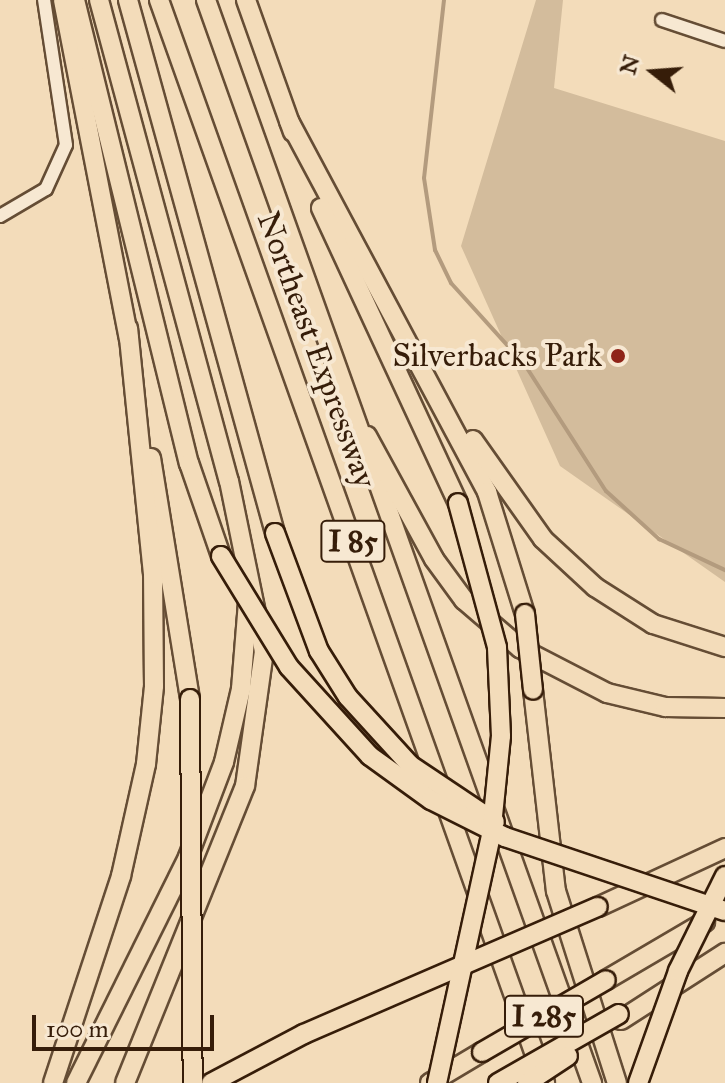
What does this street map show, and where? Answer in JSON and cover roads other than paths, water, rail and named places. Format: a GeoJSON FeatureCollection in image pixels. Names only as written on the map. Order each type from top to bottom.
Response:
{"type":"FeatureCollection","features":[{"type":"Feature","properties":{"kind":"highway"},"geometry":{"type":"LineString","coordinates":[[63,0],[128,328],[190,699],[193,1083]]}},
{"type":"Feature","properties":{"kind":"highway"},"geometry":{"type":"LineString","coordinates":[[75,0],[189,463],[221,556],[289,667],[370,756],[459,818],[725,911]]}},
{"type":"Feature","properties":{"kind":"highway"},"geometry":{"type":"LineString","coordinates":[[99,0],[247,563],[264,651],[245,786],[125,1083]]}},
{"type":"Feature","properties":{"kind":"highway"},"geometry":{"type":"LineString","coordinates":[[128,0],[275,533],[319,651],[373,729],[482,815],[619,876]]}},
{"type":"Feature","properties":{"kind":"highway","name":"Northeast Expressway"},"geometry":{"type":"LineString","coordinates":[[159,0],[545,1083]]}},
{"type":"Feature","properties":{"kind":"highway","name":"Northeast Expressway"},"geometry":{"type":"LineString","coordinates":[[206,0],[592,1083]]}},
{"type":"Feature","properties":{"kind":"highway"},"geometry":{"type":"LineString","coordinates":[[246,0],[360,303],[458,503],[497,647],[501,736],[491,836],[437,1083]]}},
{"type":"Feature","properties":{"kind":"highway"},"geometry":{"type":"LineString","coordinates":[[289,121],[487,492],[525,614],[556,891],[617,1083]]}},
{"type":"Feature","properties":{"kind":"highway"},"geometry":{"type":"LineString","coordinates":[[383,300],[494,475],[568,565],[653,624],[725,647]]}},
{"type":"Feature","properties":{"kind":"highway"},"geometry":{"type":"LineString","coordinates":[[53,1083],[121,876],[151,717],[153,574],[128,328]]}},
{"type":"Feature","properties":{"kind":"highway"},"geometry":{"type":"LineString","coordinates":[[354,417],[393,473],[434,559],[464,600],[520,648],[607,693],[665,707],[725,708]]}},
{"type":"Feature","properties":{"kind":"highway"},"geometry":{"type":"LineString","coordinates":[[76,1083],[188,857],[224,762],[241,689],[247,563]]}},
{"type":"Feature","properties":{"kind":"highway"},"geometry":{"type":"LineString","coordinates":[[211,1083],[304,1034],[598,907],[725,848]]}},
{"type":"Feature","properties":{"kind":"highway"},"geometry":{"type":"LineString","coordinates":[[638,1083],[683,959],[725,876]]}},
{"type":"Feature","properties":{"kind":"highway","name":"I 285"},"geometry":{"type":"LineString","coordinates":[[430,1083],[725,911]]}},
{"type":"Feature","properties":{"kind":"highway","name":"I 285"},"geometry":{"type":"LineString","coordinates":[[498,1083],[620,1017],[725,952]]}},
{"type":"Feature","properties":{"kind":"highway"},"geometry":{"type":"LineString","coordinates":[[527,1083],[620,1017]]}},
{"type":"Feature","properties":{"kind":"street"},"geometry":{"type":"LineString","coordinates":[[0,216],[46,189],[66,145],[44,0]]}},
{"type":"Feature","properties":{"kind":"street"},"geometry":{"type":"LineString","coordinates":[[662,20],[725,41]]}},
{"type":"Feature","properties":{"kind":"waterway"},"geometry":{"type":"LineString","coordinates":[[444,0],[424,178],[435,250],[451,283],[525,365],[606,491],[659,539],[725,570]]}},
{"type":"Feature","properties":{"kind":"place","name":"Silverbacks Park"},"geometry":{"type":"Point","coordinates":[618,356]}}]}
